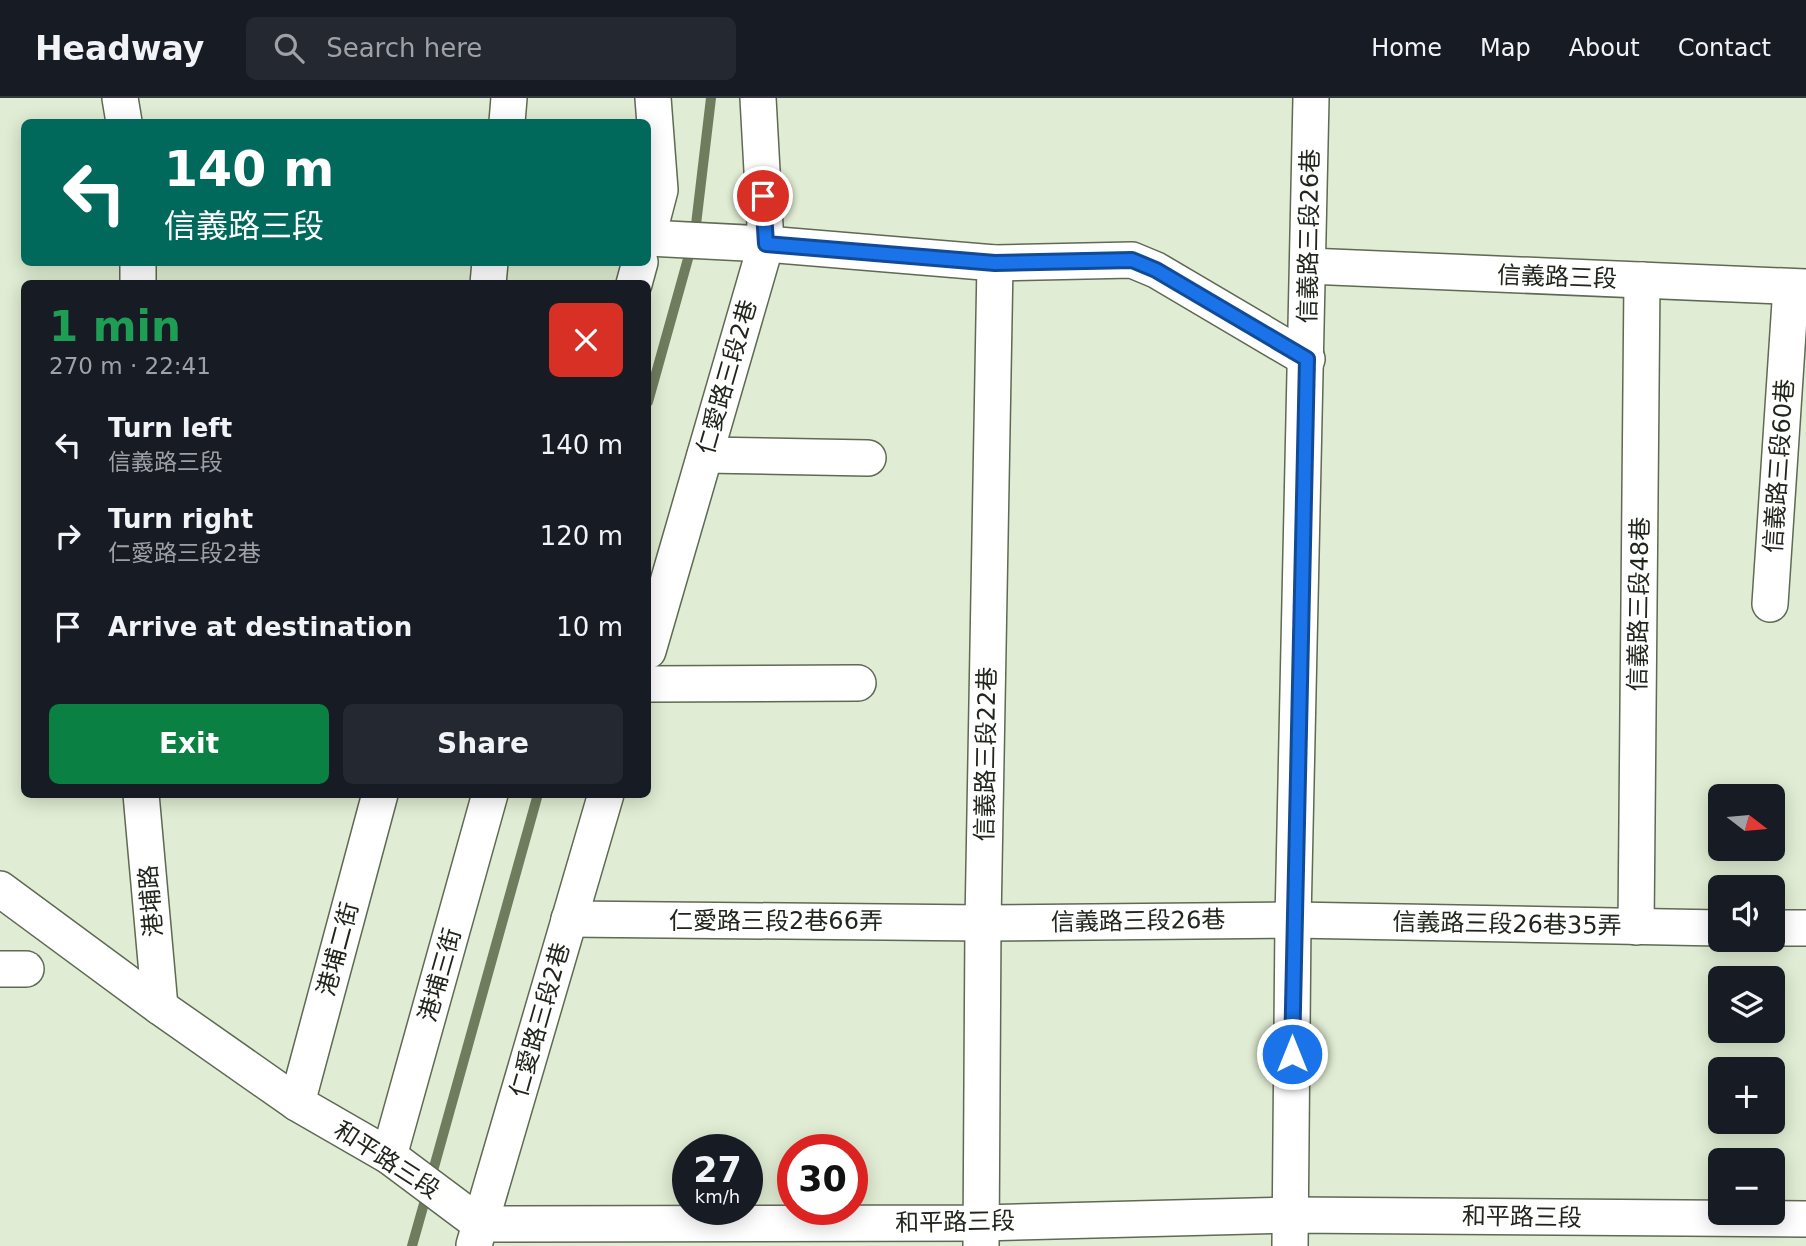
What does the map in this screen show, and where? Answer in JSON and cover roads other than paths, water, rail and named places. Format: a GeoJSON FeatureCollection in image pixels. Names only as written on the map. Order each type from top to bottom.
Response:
{"type":"FeatureCollection","features":[{"type":"Feature","properties":{"kind":"street"},"geometry":{"type":"LineString","coordinates":[[120,98],[124,119]]}},
{"type":"Feature","properties":{"kind":"street"},"geometry":{"type":"LineString","coordinates":[[507,119],[509,98]]}},
{"type":"Feature","properties":{"kind":"street"},"geometry":{"type":"LineString","coordinates":[[651,225],[660,190],[653,98]]}},
{"type":"Feature","properties":{"kind":"street","name":"仁愛路三段2巷"},"geometry":{"type":"LineString","coordinates":[[651,641],[766,244],[758,98]]}},
{"type":"Feature","properties":{"kind":"street","name":"信義路三段26巷"},"geometry":{"type":"LineString","coordinates":[[1290,1230],[1293,920],[1311,98]]}},
{"type":"Feature","properties":{"kind":"street"},"geometry":{"type":"LineString","coordinates":[[651,237],[995,263],[1132,260],[1156,270],[1307,359]]}},
{"type":"Feature","properties":{"kind":"street","name":"信義路三段22巷"},"geometry":{"type":"LineString","coordinates":[[981,1234],[983,923],[995,263]]}},
{"type":"Feature","properties":{"kind":"street","name":"信義路三段"},"geometry":{"type":"LineString","coordinates":[[1308,266],[1798,287]]}},
{"type":"Feature","properties":{"kind":"street","name":"信義路三段48巷"},"geometry":{"type":"LineString","coordinates":[[1636,927],[1642,281]]}},
{"type":"Feature","properties":{"kind":"street","name":"信義路三段60巷"},"geometry":{"type":"LineString","coordinates":[[1770,604],[1798,287]]}},
{"type":"Feature","properties":{"kind":"street"},"geometry":{"type":"LineString","coordinates":[[705,455],[868,458]]}},
{"type":"Feature","properties":{"kind":"street"},"geometry":{"type":"LineString","coordinates":[[651,684],[858,683]]}},
{"type":"Feature","properties":{"kind":"street","name":"港埔路"},"geometry":{"type":"LineString","coordinates":[[141,798],[160,1007]]}},
{"type":"Feature","properties":{"kind":"street","name":"港埔二街"},"geometry":{"type":"LineString","coordinates":[[297,1103],[379,798]]}},
{"type":"Feature","properties":{"kind":"street","name":"港埔三街"},"geometry":{"type":"LineString","coordinates":[[389,1156],[489,798]]}},
{"type":"Feature","properties":{"kind":"street","name":"仁愛路三段2巷"},"geometry":{"type":"LineString","coordinates":[[477,1235],[605,798]]}},
{"type":"Feature","properties":{"kind":"street","name":"和平路三段"},"geometry":{"type":"LineString","coordinates":[[0,889],[160,1007],[297,1103],[389,1156],[477,1235],[981,1234],[1806,1219]]}},
{"type":"Feature","properties":{"kind":"street","name":"仁愛路三段2巷66弄"},"geometry":{"type":"LineString","coordinates":[[569,919],[983,923]]}},
{"type":"Feature","properties":{"kind":"street","name":"信義路三段26巷"},"geometry":{"type":"LineString","coordinates":[[983,923],[1293,920]]}},
{"type":"Feature","properties":{"kind":"street","name":"信義路三段26巷35弄"},"geometry":{"type":"LineString","coordinates":[[1293,920],[1708,928]]}},
{"type":"Feature","properties":{"kind":"street"},"geometry":{"type":"LineString","coordinates":[[1785,928],[1806,928]]}},
{"type":"Feature","properties":{"kind":"waterway"},"geometry":{"type":"LineString","coordinates":[[695,233],[711,98]]}},
{"type":"Feature","properties":{"kind":"waterway"},"geometry":{"type":"LineString","coordinates":[[651,391],[691,248]]}},
{"type":"Feature","properties":{"kind":"waterway"},"geometry":{"type":"LineString","coordinates":[[431,1178],[537,798]]}},
{"type":"Feature","properties":{"kind":"waterway"},"geometry":{"type":"LineString","coordinates":[[412,1246],[427,1193]]}}]}
